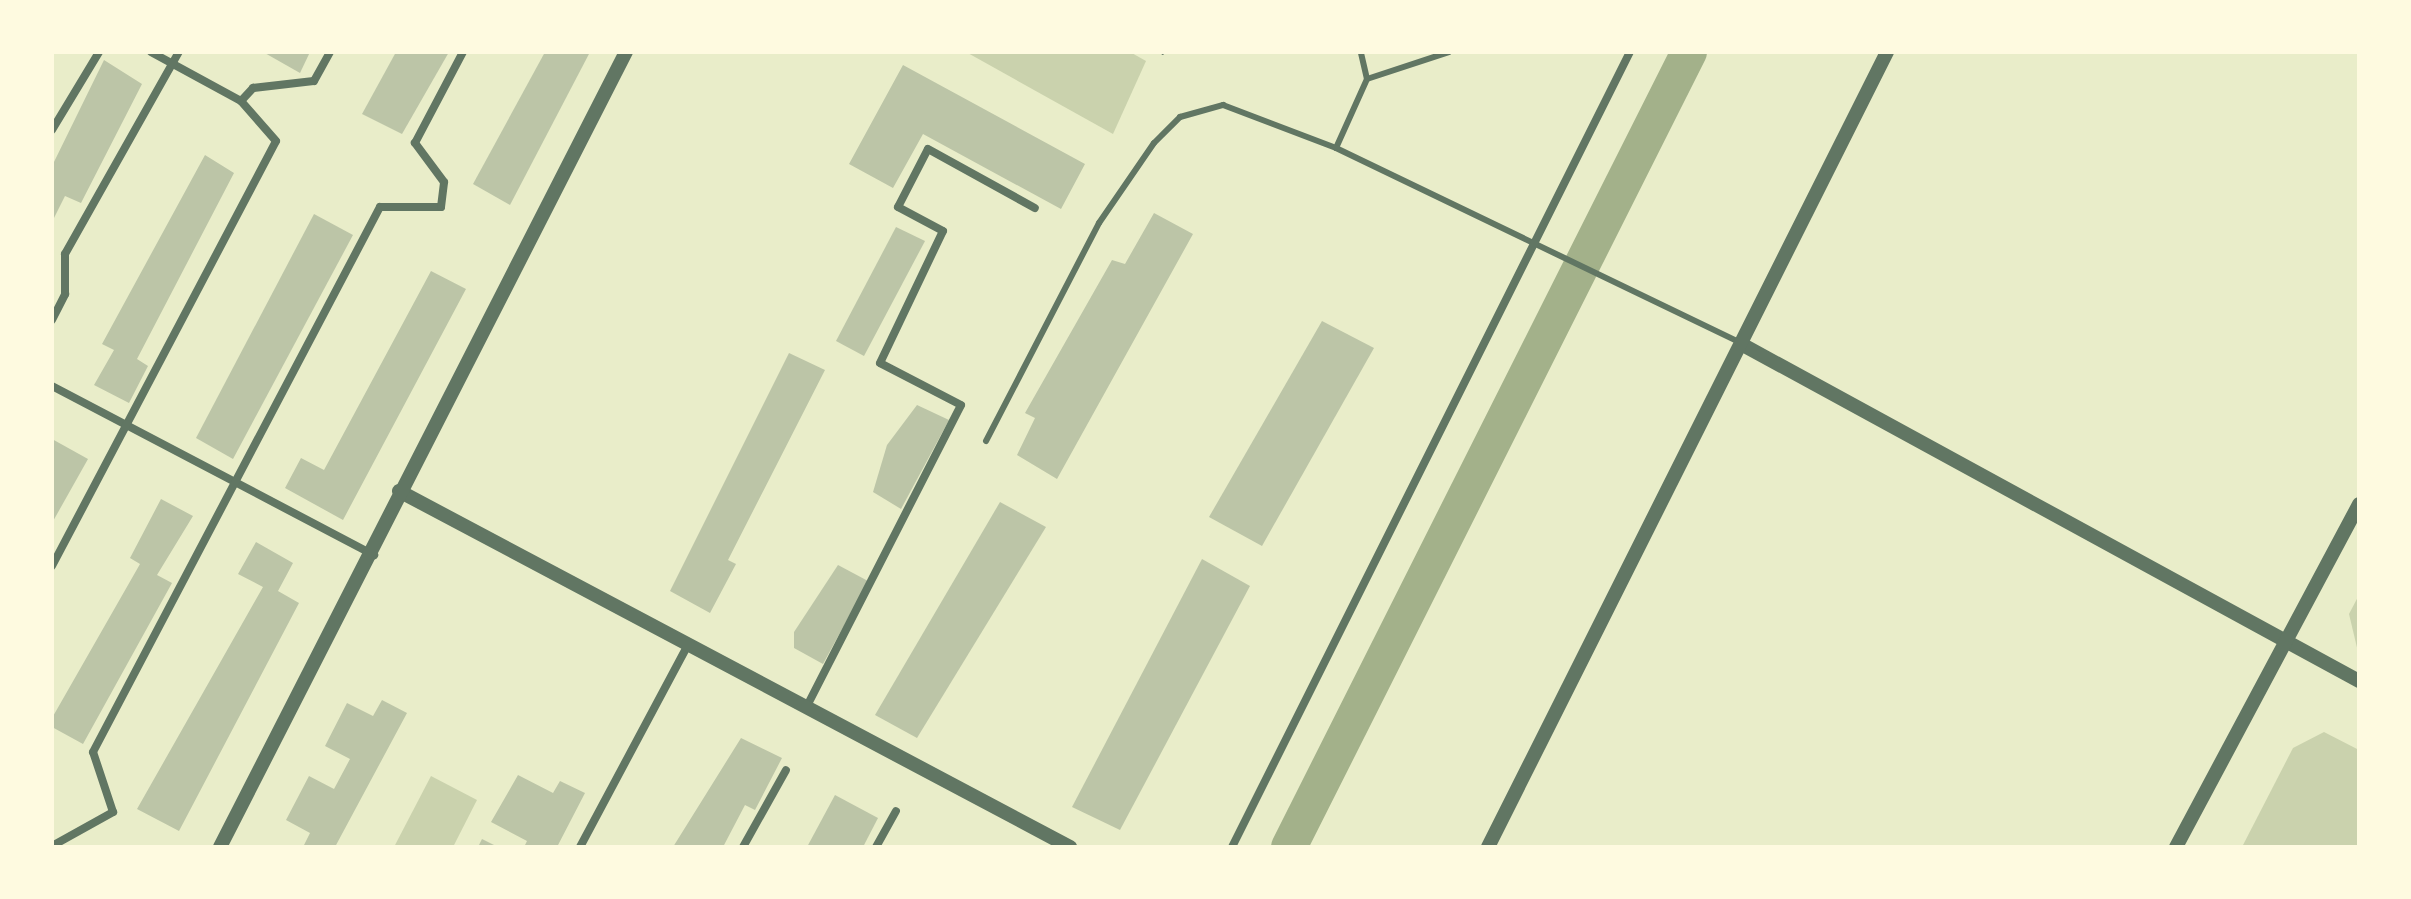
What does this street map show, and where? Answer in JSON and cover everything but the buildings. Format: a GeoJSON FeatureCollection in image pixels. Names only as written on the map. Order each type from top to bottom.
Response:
{"type":"FeatureCollection","features":[{"type":"Feature","properties":{"kind":"street"},"geometry":{"type":"LineString","coordinates":[[52,130],[99,52]]}},
{"type":"Feature","properties":{"kind":"street"},"geometry":{"type":"LineString","coordinates":[[52,566],[130,426],[276,141],[241,101],[171,66],[151,52]]}},
{"type":"Feature","properties":{"kind":"street"},"geometry":{"type":"LineString","coordinates":[[52,320],[65,294],[65,254],[179,52]]}},
{"type":"Feature","properties":{"kind":"street"},"geometry":{"type":"LineString","coordinates":[[241,101],[253,88],[314,81],[330,52]]}},
{"type":"Feature","properties":{"kind":"street"},"geometry":{"type":"LineString","coordinates":[[52,846],[113,812],[93,752],[238,482],[380,207],[441,207],[444,182],[415,143],[463,52]]}},
{"type":"Feature","properties":{"kind":"street"},"geometry":{"type":"LineString","coordinates":[[220,847],[375,555],[399,491],[626,52]]}},
{"type":"Feature","properties":{"kind":"street"},"geometry":{"type":"LineString","coordinates":[[1232,847],[1630,52]]}},
{"type":"Feature","properties":{"kind":"street"},"geometry":{"type":"LineString","coordinates":[[1488,847],[1743,345],[1887,52]]}},
{"type":"Feature","properties":{"kind":"street"},"geometry":{"type":"LineString","coordinates":[[806,708],[961,405],[880,363],[943,231],[898,207],[928,149],[1035,208]]}},
{"type":"Feature","properties":{"kind":"street"},"geometry":{"type":"LineString","coordinates":[[1743,345],[2359,681]]}},
{"type":"Feature","properties":{"kind":"street"},"geometry":{"type":"LineString","coordinates":[[52,386],[375,555]]}},
{"type":"Feature","properties":{"kind":"street"},"geometry":{"type":"LineString","coordinates":[[399,491],[1070,847]]}},
{"type":"Feature","properties":{"kind":"street"},"geometry":{"type":"LineString","coordinates":[[2176,847],[2359,504]]}},
{"type":"Feature","properties":{"kind":"street"},"geometry":{"type":"LineString","coordinates":[[580,847],[688,645]]}},
{"type":"Feature","properties":{"kind":"street"},"geometry":{"type":"LineString","coordinates":[[743,847],[786,770]]}},
{"type":"Feature","properties":{"kind":"street"},"geometry":{"type":"LineString","coordinates":[[876,847],[896,811]]}},
{"type":"Feature","properties":{"kind":"lane"},"geometry":{"type":"LineString","coordinates":[[1336,148],[1367,79],[1361,52]]}},
{"type":"Feature","properties":{"kind":"lane"},"geometry":{"type":"LineString","coordinates":[[1436,52],[1448,55]]}},
{"type":"Feature","properties":{"kind":"lane"},"geometry":{"type":"LineString","coordinates":[[1367,79],[1448,55]]}},
{"type":"Feature","properties":{"kind":"lane"},"geometry":{"type":"LineString","coordinates":[[986,441],[1099,223],[1180,117],[1223,105],[1336,148],[1611,277],[1743,345]]}},
{"type":"Feature","properties":{"kind":"green space"},"geometry":{"type":"Polygon","coordinates":[[[966,52],[1130,52],[1146,61],[1113,134],[966,52]]]}},
{"type":"Feature","properties":{"kind":"green space"},"geometry":{"type":"Polygon","coordinates":[[[2359,595],[2359,656],[2349,614],[2359,595]]]}},
{"type":"Feature","properties":{"kind":"green space"},"geometry":{"type":"Polygon","coordinates":[[[2324,732],[2359,750],[2359,847],[2242,847],[2293,748],[2324,732]]]}},
{"type":"Feature","properties":{"kind":"green space"},"geometry":{"type":"Polygon","coordinates":[[[431,776],[477,800],[453,847],[394,847],[431,776]]]}},
{"type":"Feature","properties":{"kind":"waterway"},"geometry":{"type":"LineString","coordinates":[[1289,847],[1689,52]]}}]}
